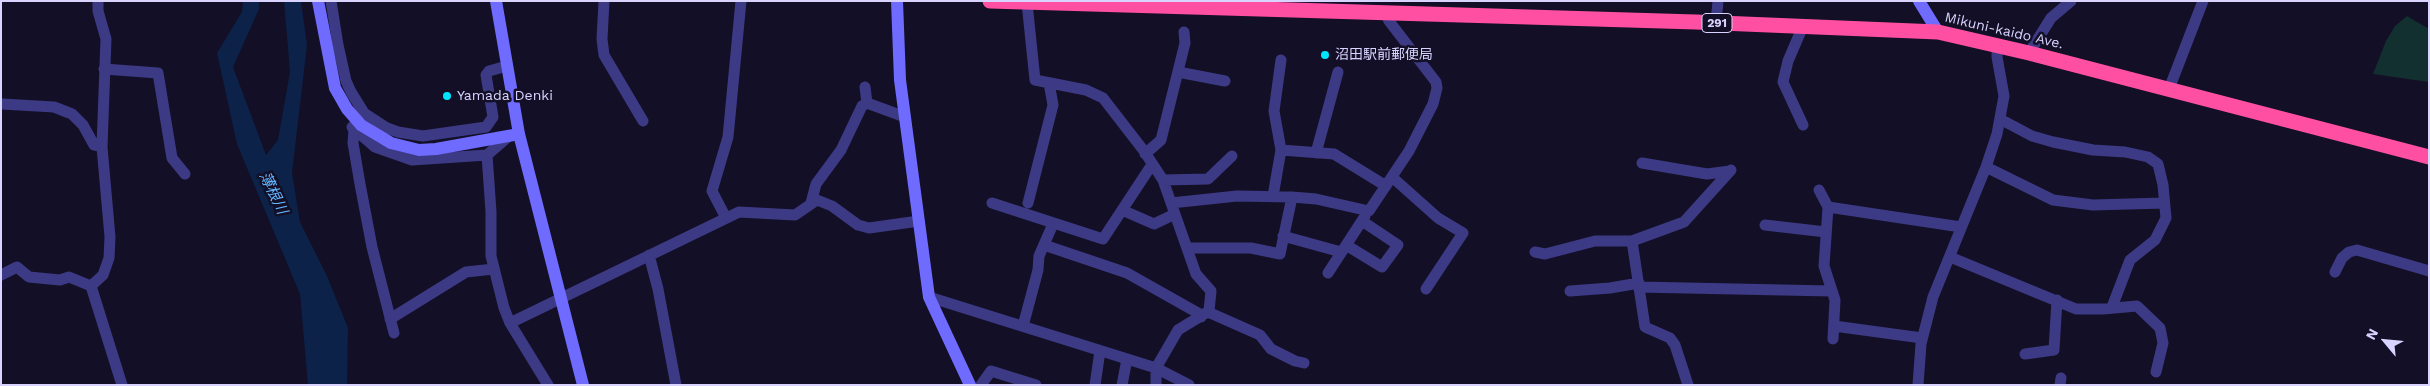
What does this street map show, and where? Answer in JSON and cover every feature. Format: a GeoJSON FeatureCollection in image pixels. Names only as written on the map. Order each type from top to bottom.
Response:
{"type":"FeatureCollection","features":[{"type":"Feature","properties":{"kind":"highway","name":"Mikuni-kaido Ave."},"geometry":{"type":"LineString","coordinates":[[990,1],[1716,23],[1938,32],[2029,53],[2429,156]]}},
{"type":"Feature","properties":{"kind":"street"},"geometry":{"type":"LineString","coordinates":[[91,286],[103,275],[109,258],[110,237],[102,147],[106,39],[98,12],[98,1]]}},
{"type":"Feature","properties":{"kind":"street"},"geometry":{"type":"LineString","coordinates":[[318,1],[335,88],[358,127],[375,147],[412,160],[487,156],[514,135]]}},
{"type":"Feature","properties":{"kind":"street"},"geometry":{"type":"LineString","coordinates":[[331,1],[346,81],[364,112],[387,128],[410,136],[486,127],[493,117],[486,75],[489,71],[507,66]]}},
{"type":"Feature","properties":{"kind":"street"},"geometry":{"type":"LineString","coordinates":[[496,1],[507,66],[514,135],[583,385]]}},
{"type":"Feature","properties":{"kind":"street"},"geometry":{"type":"LineString","coordinates":[[604,1],[602,39],[604,55],[643,121]]}},
{"type":"Feature","properties":{"kind":"street"},"geometry":{"type":"LineString","coordinates":[[726,218],[712,190],[728,137],[741,1]]}},
{"type":"Feature","properties":{"kind":"street"},"geometry":{"type":"LineString","coordinates":[[897,1],[900,80],[929,297],[970,385]]}},
{"type":"Feature","properties":{"kind":"street"},"geometry":{"type":"LineString","coordinates":[[1716,23],[1718,1]]}},
{"type":"Feature","properties":{"kind":"street"},"geometry":{"type":"LineString","coordinates":[[1919,1],[1938,32]]}},
{"type":"Feature","properties":{"kind":"street"},"geometry":{"type":"LineString","coordinates":[[2029,53],[2051,18],[2071,1]]}},
{"type":"Feature","properties":{"kind":"street"},"geometry":{"type":"LineString","coordinates":[[2169,89],[2203,1]]}},
{"type":"Feature","properties":{"kind":"street"},"geometry":{"type":"LineString","coordinates":[[1027,3],[1035,80],[1086,90],[1103,98],[1146,154],[1163,180],[1196,274],[1211,290],[1204,314],[1178,330],[1156,368],[1156,385]]}},
{"type":"Feature","properties":{"kind":"street"},"geometry":{"type":"LineString","coordinates":[[1328,272],[1409,151],[1433,104],[1437,88],[1436,82],[1389,21],[1386,14]]}},
{"type":"Feature","properties":{"kind":"street"},"geometry":{"type":"LineString","coordinates":[[1803,26],[1788,61],[1784,82],[1803,125]]}},
{"type":"Feature","properties":{"kind":"street"},"geometry":{"type":"LineString","coordinates":[[1146,154],[1161,140],[1185,43],[1184,32]]}},
{"type":"Feature","properties":{"kind":"street"},"geometry":{"type":"LineString","coordinates":[[1918,385],[1922,338],[1932,297],[1986,167],[2000,119],[2004,96],[1997,57],[1997,45]]}},
{"type":"Feature","properties":{"kind":"street"},"geometry":{"type":"LineString","coordinates":[[1273,196],[1281,150],[1274,111],[1281,60]]}},
{"type":"Feature","properties":{"kind":"street"},"geometry":{"type":"LineString","coordinates":[[104,69],[158,73],[172,158],[185,174]]}},
{"type":"Feature","properties":{"kind":"street"},"geometry":{"type":"LineString","coordinates":[[1178,72],[1225,81]]}},
{"type":"Feature","properties":{"kind":"street"},"geometry":{"type":"LineString","coordinates":[[1316,152],[1338,72]]}},
{"type":"Feature","properties":{"kind":"street"},"geometry":{"type":"LineString","coordinates":[[1028,203],[1053,106],[1049,83]]}},
{"type":"Feature","properties":{"kind":"street"},"geometry":{"type":"LineString","coordinates":[[865,87],[867,103]]}},
{"type":"Feature","properties":{"kind":"street"},"geometry":{"type":"LineString","coordinates":[[351,92],[352,125],[390,143],[419,150],[514,135]]}},
{"type":"Feature","properties":{"kind":"street"},"geometry":{"type":"LineString","coordinates":[[812,203],[816,184],[841,150],[862,106],[867,103]]}},
{"type":"Feature","properties":{"kind":"street"},"geometry":{"type":"LineString","coordinates":[[867,103],[905,117]]}},
{"type":"Feature","properties":{"kind":"street"},"geometry":{"type":"LineString","coordinates":[[2,104],[54,107],[72,114],[83,125],[94,145],[102,147]]}},
{"type":"Feature","properties":{"kind":"street"},"geometry":{"type":"LineString","coordinates":[[2000,119],[2032,136],[2053,142],[2085,149],[2125,152],[2148,157],[2158,164],[2166,218],[2155,240],[2130,260],[2112,308]]}},
{"type":"Feature","properties":{"kind":"street"},"geometry":{"type":"LineString","coordinates":[[358,127],[353,143],[360,184],[394,333]]}},
{"type":"Feature","properties":{"kind":"street"},"geometry":{"type":"LineString","coordinates":[[1281,150],[1334,154],[1389,182],[1438,218],[1463,233],[1426,289]]}},
{"type":"Feature","properties":{"kind":"street"},"geometry":{"type":"LineString","coordinates":[[487,156],[491,212],[491,256],[494,269],[510,323],[548,385]]}},
{"type":"Feature","properties":{"kind":"street"},"geometry":{"type":"LineString","coordinates":[[1163,180],[1208,179],[1232,156]]}},
{"type":"Feature","properties":{"kind":"street"},"geometry":{"type":"LineString","coordinates":[[1535,252],[1544,254],[1594,241],[1632,241],[1684,222],[1731,171],[1707,174],[1642,163]]}},
{"type":"Feature","properties":{"kind":"street"},"geometry":{"type":"LineString","coordinates":[[992,203],[1103,239],[1153,165]]}},
{"type":"Feature","properties":{"kind":"street"},"geometry":{"type":"LineString","coordinates":[[1986,167],[2053,200],[2093,205],[2164,203]]}},
{"type":"Feature","properties":{"kind":"street"},"geometry":{"type":"LineString","coordinates":[[1819,190],[1828,207],[1824,266],[1836,300],[1833,339]]}},
{"type":"Feature","properties":{"kind":"street"},"geometry":{"type":"LineString","coordinates":[[1122,210],[1154,224],[1173,208],[1237,196],[1273,196],[1316,199],[1368,211]]}},
{"type":"Feature","properties":{"kind":"street"},"geometry":{"type":"LineString","coordinates":[[1186,248],[1251,248],[1280,254],[1292,197]]}},
{"type":"Feature","properties":{"kind":"street"},"geometry":{"type":"LineString","coordinates":[[510,323],[726,218],[745,211],[795,215],[817,200],[832,206],[858,225],[869,228],[919,221]]}},
{"type":"Feature","properties":{"kind":"street"},"geometry":{"type":"LineString","coordinates":[[1828,207],[1961,227]]}},
{"type":"Feature","properties":{"kind":"street"},"geometry":{"type":"LineString","coordinates":[[1283,236],[1344,248],[1382,267],[1398,245],[1362,221]]}},
{"type":"Feature","properties":{"kind":"street"},"geometry":{"type":"LineString","coordinates":[[1023,326],[1038,270],[1039,256],[1053,224]]}},
{"type":"Feature","properties":{"kind":"street"},"geometry":{"type":"LineString","coordinates":[[1765,225],[1826,232]]}},
{"type":"Feature","properties":{"kind":"street"},"geometry":{"type":"LineString","coordinates":[[1632,241],[1645,328],[1670,338],[1675,345],[1688,385]]}},
{"type":"Feature","properties":{"kind":"street"},"geometry":{"type":"LineString","coordinates":[[1044,245],[1127,273],[1198,313],[1260,336],[1271,349],[1294,361],[1304,362]]}},
{"type":"Feature","properties":{"kind":"street"},"geometry":{"type":"LineString","coordinates":[[2335,272],[2342,258],[2349,252],[2357,250],[2429,271]]}},
{"type":"Feature","properties":{"kind":"street"},"geometry":{"type":"LineString","coordinates":[[649,255],[658,289],[676,385]]}},
{"type":"Feature","properties":{"kind":"street"},"geometry":{"type":"LineString","coordinates":[[1950,257],[2076,308],[2137,306],[2160,328],[2163,343],[2156,372]]}},
{"type":"Feature","properties":{"kind":"street"},"geometry":{"type":"LineString","coordinates":[[1,275],[17,267],[29,277],[60,280],[70,277],[91,286],[122,385]]}},
{"type":"Feature","properties":{"kind":"street"},"geometry":{"type":"LineString","coordinates":[[390,319],[466,272],[494,269]]}},
{"type":"Feature","properties":{"kind":"street"},"geometry":{"type":"LineString","coordinates":[[1570,291],[1639,285],[1832,291]]}},
{"type":"Feature","properties":{"kind":"street"},"geometry":{"type":"LineString","coordinates":[[929,297],[1156,368],[1189,385]]}},
{"type":"Feature","properties":{"kind":"street"},"geometry":{"type":"LineString","coordinates":[[2025,354],[2054,350],[2056,300]]}},
{"type":"Feature","properties":{"kind":"street"},"geometry":{"type":"LineString","coordinates":[[1834,326],[1922,338]]}},
{"type":"Feature","properties":{"kind":"street"},"geometry":{"type":"LineString","coordinates":[[1095,385],[1100,351]]}},
{"type":"Feature","properties":{"kind":"street"},"geometry":{"type":"LineString","coordinates":[[1122,385],[1127,359]]}},
{"type":"Feature","properties":{"kind":"street"},"geometry":{"type":"LineString","coordinates":[[981,385],[991,371],[1036,385]]}},
{"type":"Feature","properties":{"kind":"green space"},"geometry":{"type":"Polygon","coordinates":[[[2407,16],[2429,29],[2429,82],[2373,74],[2386,41],[2395,26],[2407,16]]]}},
{"type":"Feature","properties":{"kind":"water","name":"薄根川"},"geometry":{"type":"Polygon","coordinates":[[[243,1],[259,1],[259,9],[233,67],[266,155],[278,140],[290,72],[284,1],[301,1],[307,45],[292,173],[300,222],[327,276],[348,328],[347,385],[308,385],[300,294],[237,144],[217,53],[242,12],[243,1]]]}},
{"type":"Feature","properties":{"kind":"place","name":"沼田駅前郵便局"},"geometry":{"type":"Point","coordinates":[1325,55]}},
{"type":"Feature","properties":{"kind":"place","name":"Yamada Denki"},"geometry":{"type":"Point","coordinates":[447,96]}}]}
